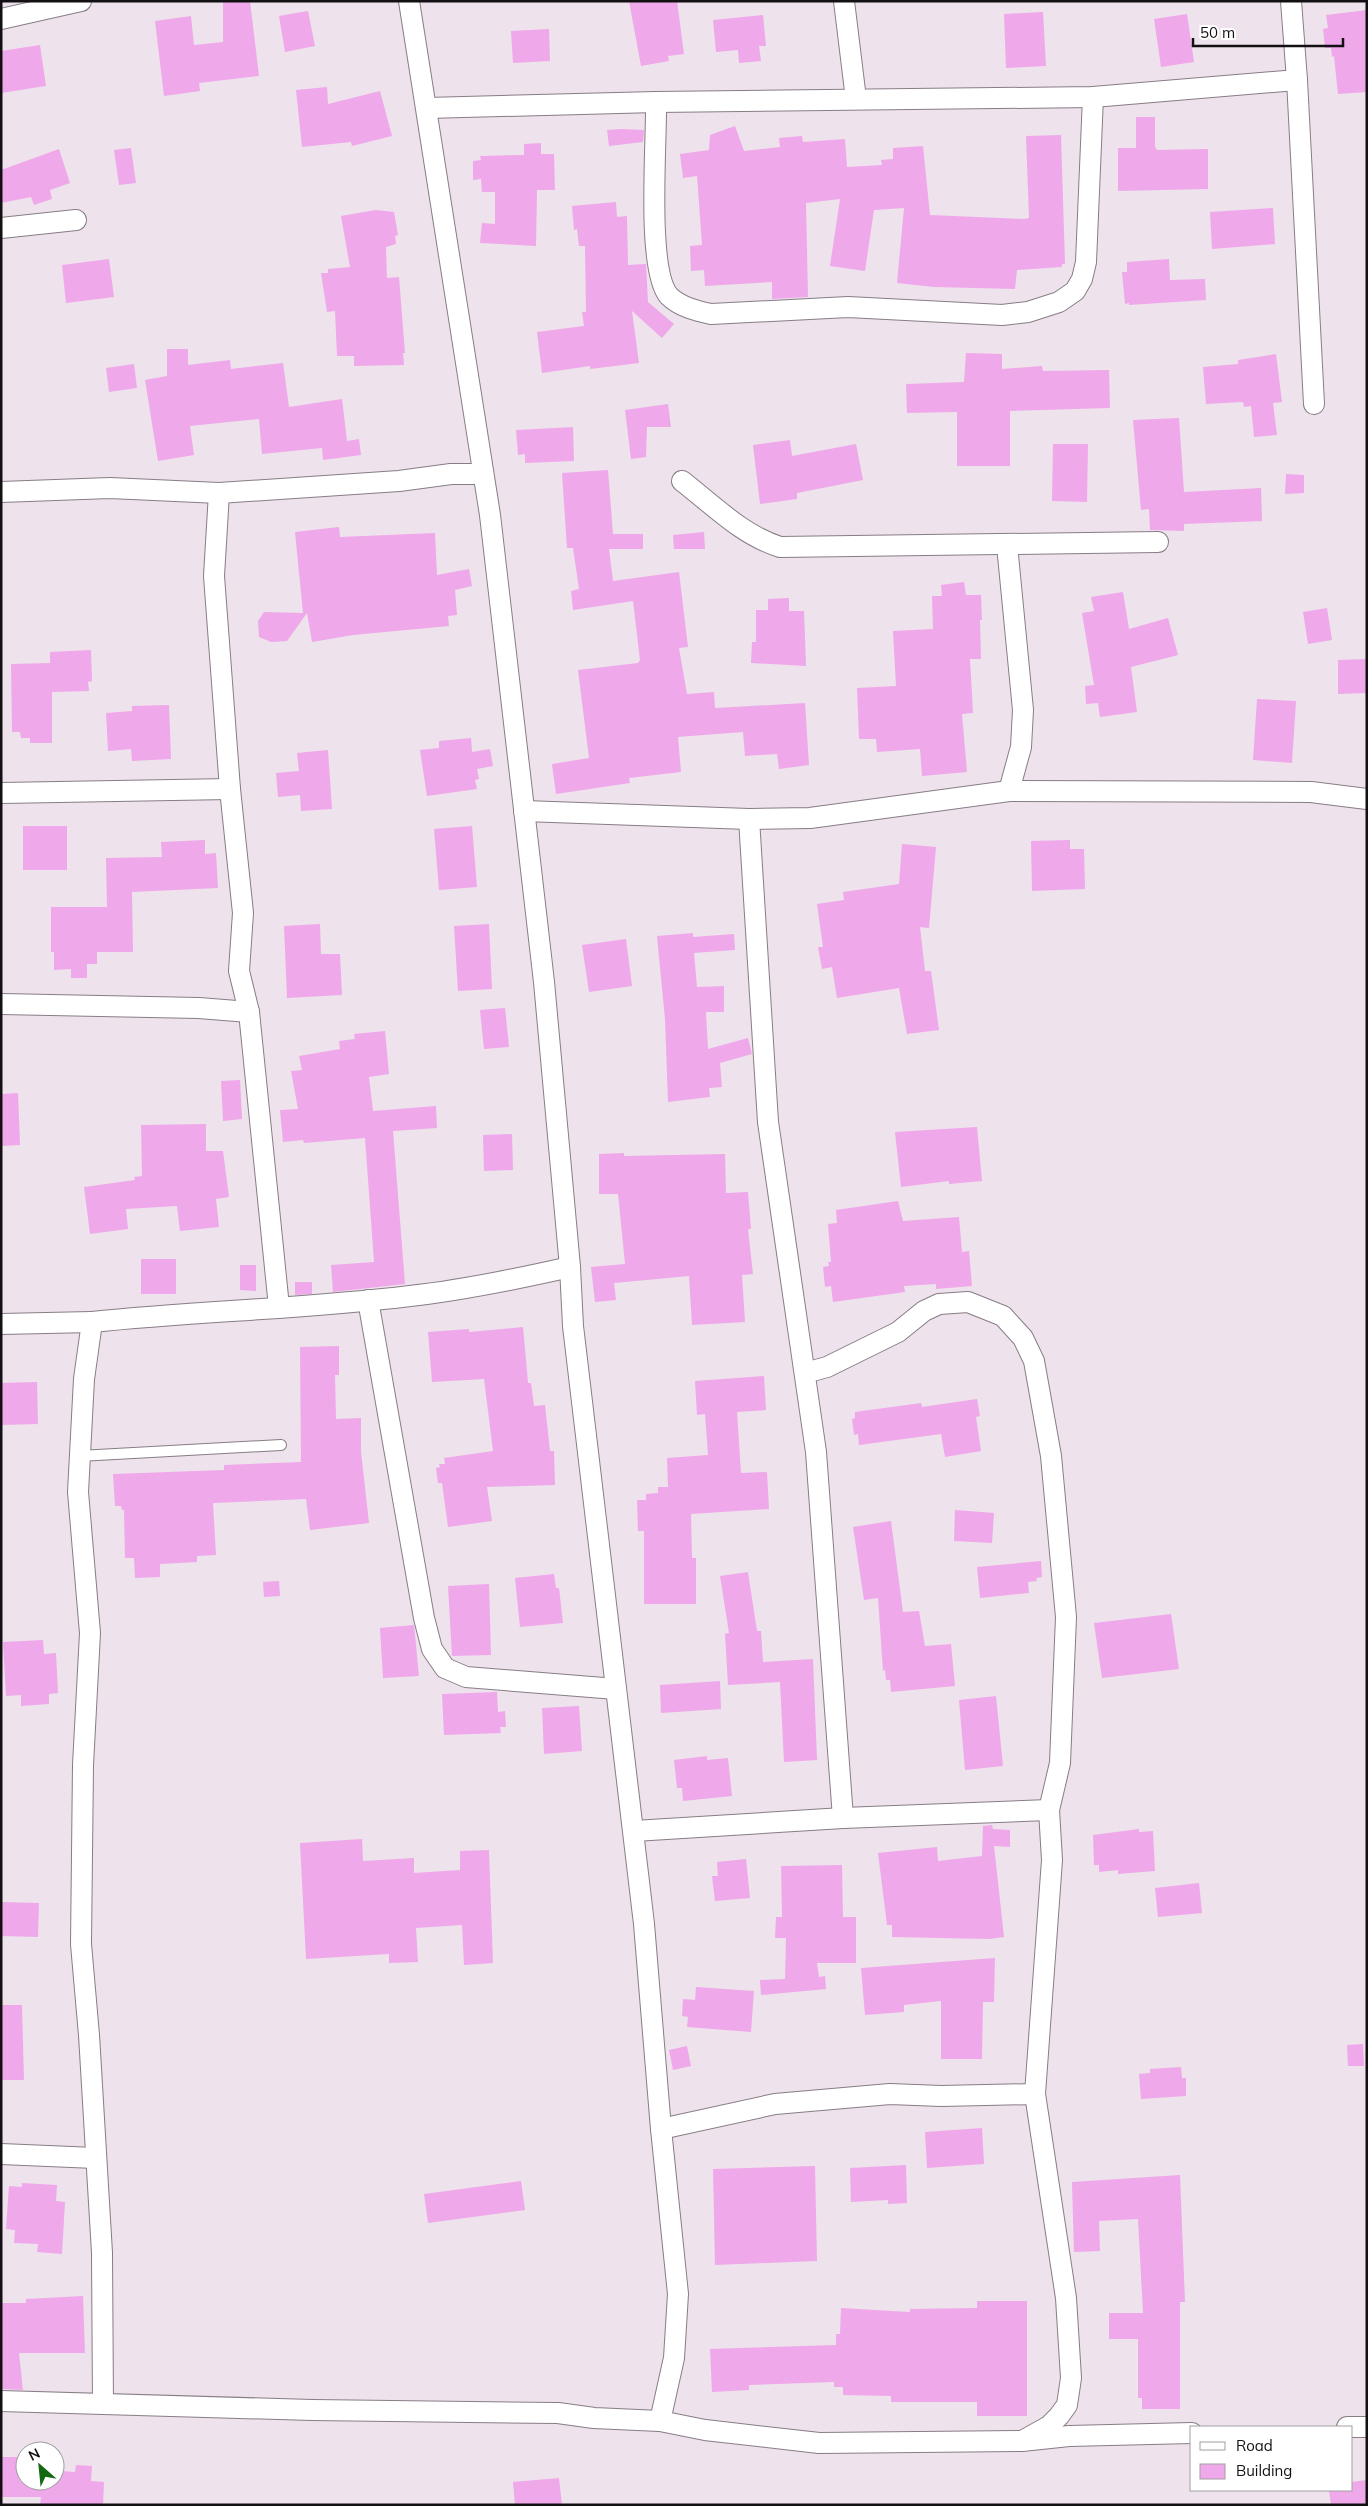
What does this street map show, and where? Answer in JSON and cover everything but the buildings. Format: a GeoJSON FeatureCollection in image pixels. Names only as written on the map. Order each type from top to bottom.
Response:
{"type":"FeatureCollection","features":[{"type":"Feature","properties":{"kind":"street"},"geometry":{"type":"LineString","coordinates":[[1,19],[80,1]]}},
{"type":"Feature","properties":{"kind":"street"},"geometry":{"type":"LineString","coordinates":[[409,1],[483,474],[544,982],[570,1267],[573,1326],[644,1924],[661,2129],[678,2294],[674,2358],[660,2421]]}},
{"type":"Feature","properties":{"kind":"street"},"geometry":{"type":"LineString","coordinates":[[844,1],[856,99]]}},
{"type":"Feature","properties":{"kind":"street"},"geometry":{"type":"LineString","coordinates":[[1291,1],[1314,404]]}},
{"type":"Feature","properties":{"kind":"street"},"geometry":{"type":"LineString","coordinates":[[427,108],[656,102],[1093,96],[1297,80]]}},
{"type":"Feature","properties":{"kind":"street"},"geometry":{"type":"LineString","coordinates":[[656,102],[654,188],[658,271],[662,285],[670,296],[693,310],[711,314],[848,307],[1002,314],[1028,312],[1060,302],[1075,291],[1082,280],[1086,262],[1093,96]]}},
{"type":"Feature","properties":{"kind":"street"},"geometry":{"type":"LineString","coordinates":[[1,228],[76,220]]}},
{"type":"Feature","properties":{"kind":"street"},"geometry":{"type":"LineString","coordinates":[[1,492],[110,488],[219,492],[399,481],[451,474],[483,474]]}},
{"type":"Feature","properties":{"kind":"street"},"geometry":{"type":"LineString","coordinates":[[682,480],[747,533],[763,542],[780,547],[1158,542]]}},
{"type":"Feature","properties":{"kind":"street"},"geometry":{"type":"LineString","coordinates":[[219,492],[214,576],[230,790],[243,914],[240,971],[249,1012],[279,1307]]}},
{"type":"Feature","properties":{"kind":"street"},"geometry":{"type":"LineString","coordinates":[[1007,545],[1023,710],[1021,748],[1009,791]]}},
{"type":"Feature","properties":{"kind":"street"},"geometry":{"type":"LineString","coordinates":[[1,793],[230,790]]}},
{"type":"Feature","properties":{"kind":"street"},"geometry":{"type":"LineString","coordinates":[[524,811],[748,819],[810,818],[1009,791],[1311,792],[1367,799]]}},
{"type":"Feature","properties":{"kind":"street"},"geometry":{"type":"LineString","coordinates":[[748,819],[768,1122],[816,1452],[843,1818]]}},
{"type":"Feature","properties":{"kind":"street"},"geometry":{"type":"LineString","coordinates":[[1,1004],[198,1008],[249,1012]]}},
{"type":"Feature","properties":{"kind":"street"},"geometry":{"type":"LineString","coordinates":[[1,1324],[92,1322],[173,1314],[368,1300],[464,1289],[570,1267]]}},
{"type":"Feature","properties":{"kind":"street"},"geometry":{"type":"LineString","coordinates":[[368,1300],[424,1618],[432,1649],[445,1668],[466,1676],[616,1689]]}},
{"type":"Feature","properties":{"kind":"street"},"geometry":{"type":"LineString","coordinates":[[805,1372],[827,1367],[898,1332],[924,1310],[939,1304],[968,1302],[1003,1316],[1023,1338],[1034,1361],[1051,1456],[1066,1617],[1060,1763],[1049,1810],[1052,1860],[1035,2094],[1066,2298],[1071,2378],[1067,2405],[1060,2416],[1049,2426],[1022,2441]]}},
{"type":"Feature","properties":{"kind":"street"},"geometry":{"type":"LineString","coordinates":[[92,1322],[84,1379],[78,1492],[90,1632],[83,1765],[81,1944],[89,2035],[102,2253],[104,2404]]}},
{"type":"Feature","properties":{"kind":"street"},"geometry":{"type":"LineString","coordinates":[[634,1831],[843,1818],[1049,1810]]}},
{"type":"Feature","properties":{"kind":"street"},"geometry":{"type":"LineString","coordinates":[[661,2129],[733,2112],[784,2104],[890,2094],[950,2096],[1035,2094]]}},
{"type":"Feature","properties":{"kind":"street"},"geometry":{"type":"LineString","coordinates":[[1,2154],[95,2158]]}},
{"type":"Feature","properties":{"kind":"street"},"geometry":{"type":"LineString","coordinates":[[1,2401],[558,2413],[594,2418],[660,2421],[705,2430],[818,2443],[1022,2441],[1069,2436],[1190,2433]]}},
{"type":"Feature","properties":{"kind":"street"},"geometry":{"type":"LineString","coordinates":[[1353,2427],[1367,2427]]}},
{"type":"Feature","properties":{"kind":"lane"},"geometry":{"type":"LineString","coordinates":[[79,1456],[281,1445]]}}]}
